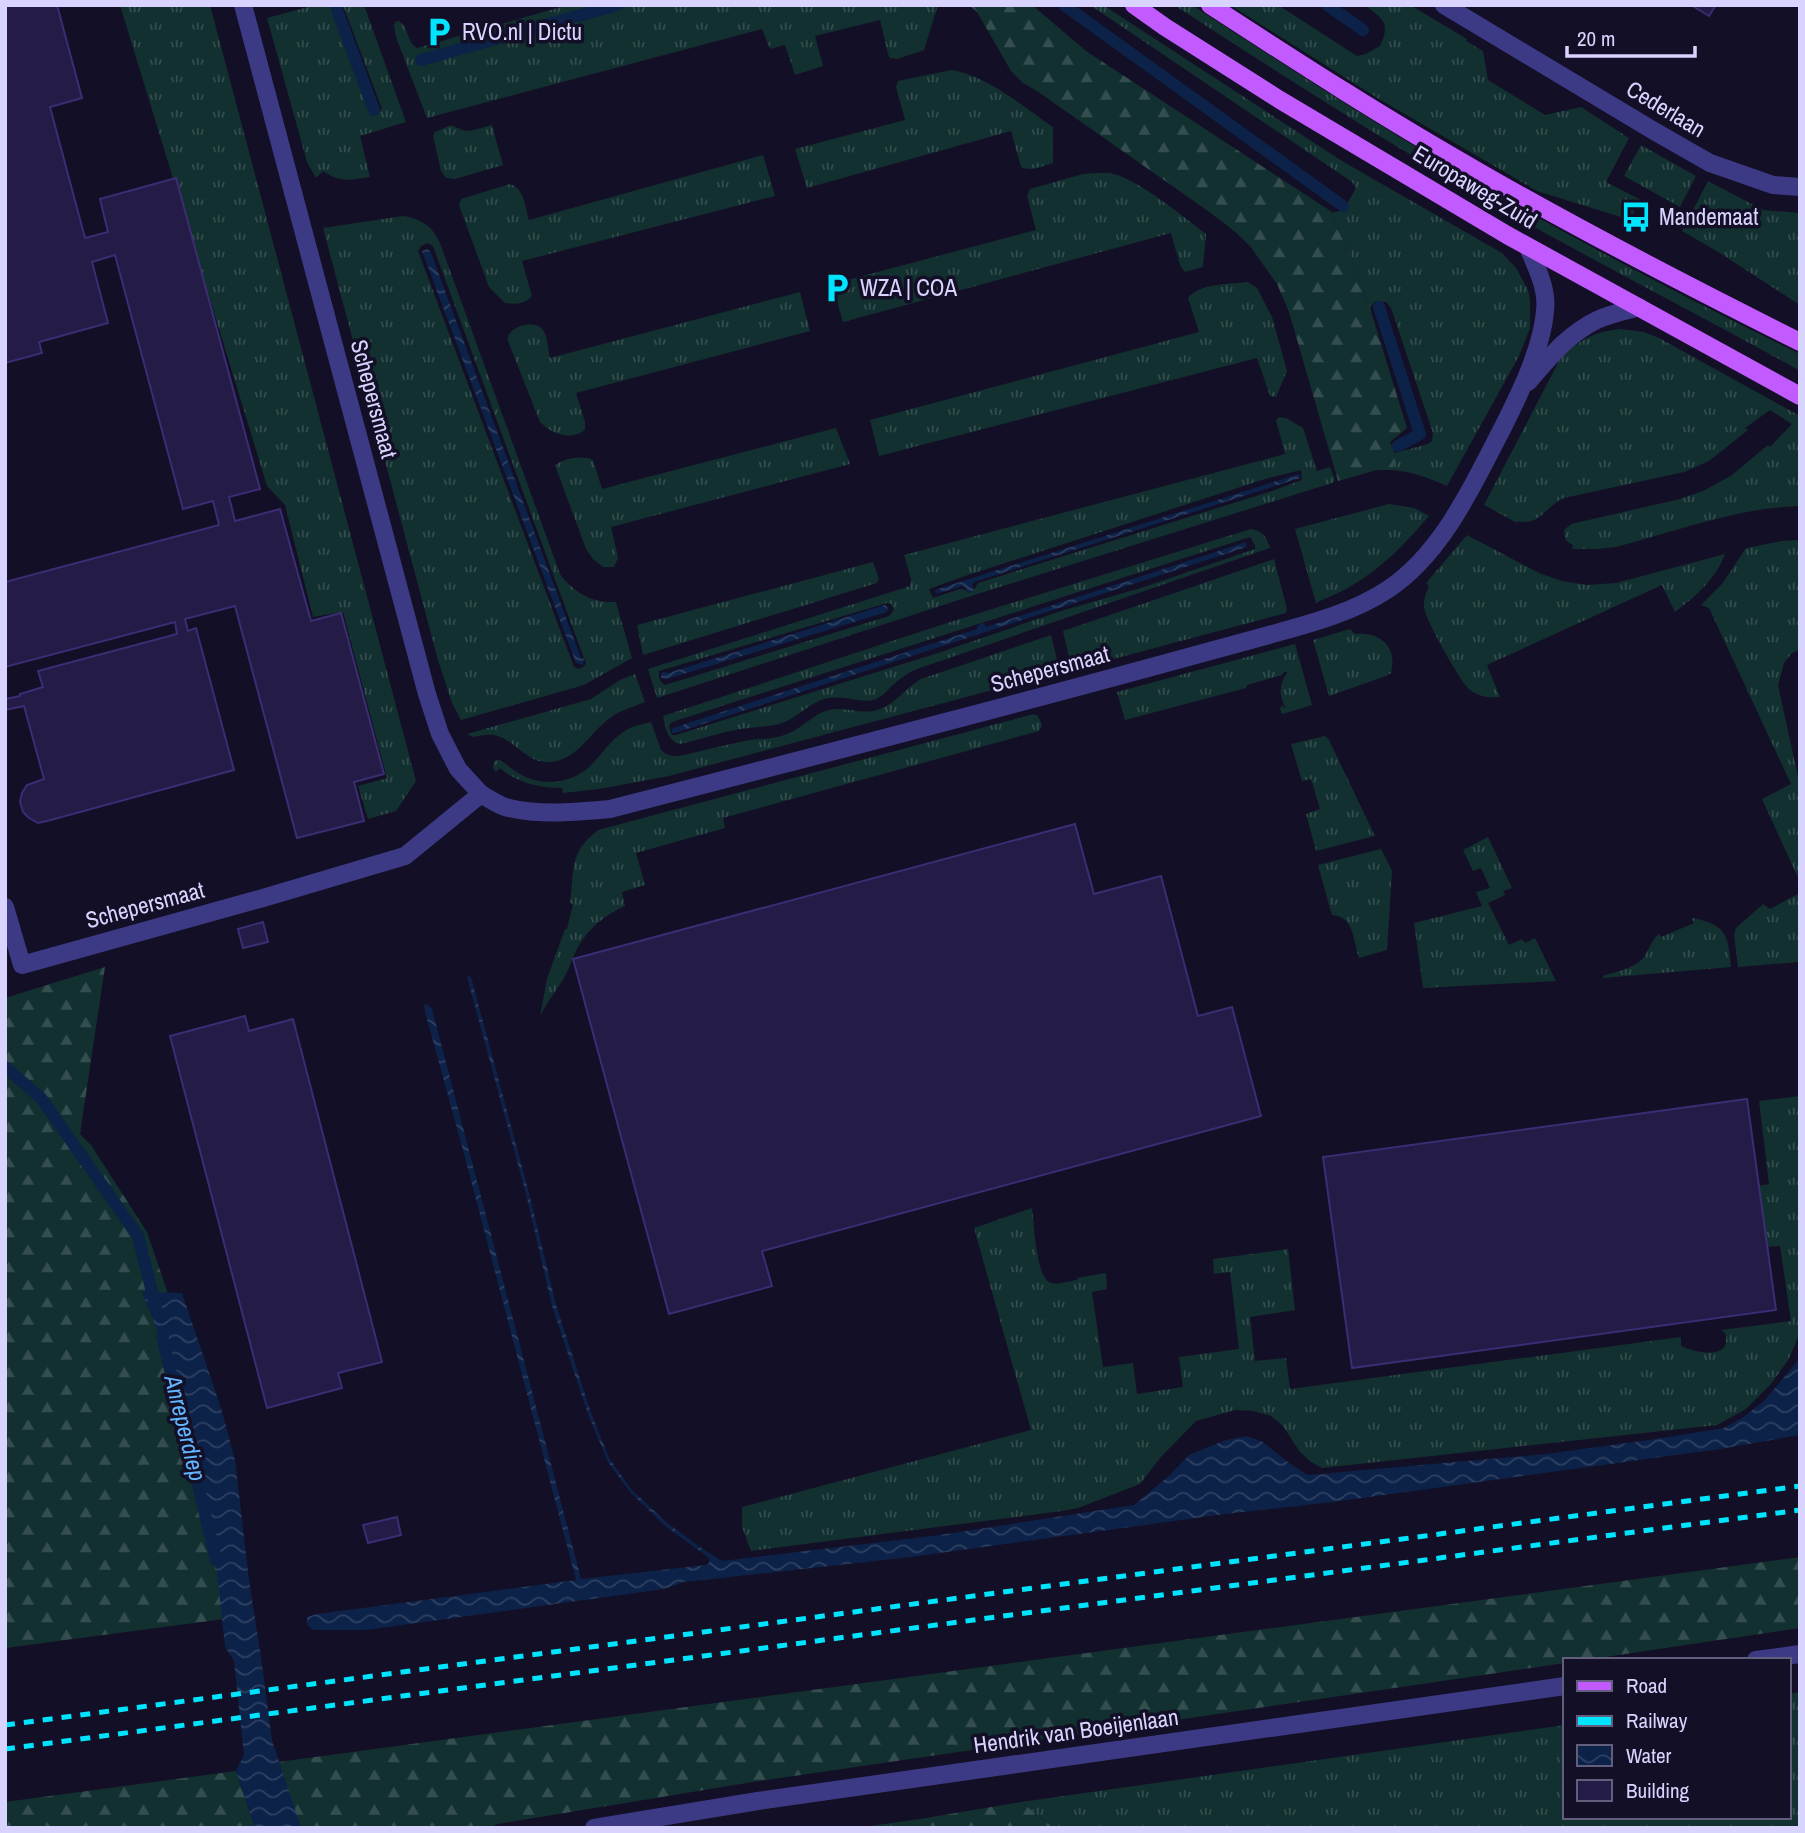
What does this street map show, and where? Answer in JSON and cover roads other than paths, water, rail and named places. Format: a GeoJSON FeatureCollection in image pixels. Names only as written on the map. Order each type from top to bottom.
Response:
{"type":"FeatureCollection","features":[{"type":"Feature","properties":{"kind":"main road","name":"Europaweg-Zuid"},"geometry":{"type":"LineString","coordinates":[[1134,5],[1280,100],[1528,247],[1800,396]]}},
{"type":"Feature","properties":{"kind":"main road","name":"Europaweg-Zuid"},"geometry":{"type":"LineString","coordinates":[[1210,5],[1480,173],[1800,342]]}},
{"type":"Feature","properties":{"kind":"street","name":"Schepersmaat"},"geometry":{"type":"LineString","coordinates":[[243,5],[427,694],[440,733],[458,769],[481,794],[503,806],[528,811],[581,812],[610,809],[1063,691],[1299,626],[1353,608],[1388,590],[1426,555],[1462,505],[1523,387],[1546,309],[1543,283],[1528,247]]}},
{"type":"Feature","properties":{"kind":"street","name":"Cederlaan"},"geometry":{"type":"LineString","coordinates":[[1444,5],[1710,163],[1773,186],[1800,187]]}},
{"type":"Feature","properties":{"kind":"street","name":"Schepersmaat"},"geometry":{"type":"LineString","coordinates":[[1523,387],[1575,332],[1599,319],[1639,307]]}},
{"type":"Feature","properties":{"kind":"street","name":"Schepersmaat"},"geometry":{"type":"LineString","coordinates":[[5,907],[22,965],[405,856],[481,794]]}},
{"type":"Feature","properties":{"kind":"street"},"geometry":{"type":"LineString","coordinates":[[1771,1658],[1800,1654]]}},
{"type":"Feature","properties":{"kind":"street","name":"Hendrik van Boeijenlaan"},"geometry":{"type":"LineString","coordinates":[[594,1828],[771,1799],[1563,1686]]}},
{"type":"Feature","properties":{"kind":"water"},"geometry":{"type":"Polygon","coordinates":[[[428,249],[581,658],[584,659],[583,665],[576,663],[422,251],[428,249]]]}},
{"type":"Feature","properties":{"kind":"water"},"geometry":{"type":"Polygon","coordinates":[[[1299,474],[1300,478],[974,582],[974,591],[968,593],[962,586],[936,594],[935,590],[1299,474]]]}},
{"type":"Feature","properties":{"kind":"water"},"geometry":{"type":"Polygon","coordinates":[[[1246,542],[1247,547],[672,733],[673,728],[977,629],[978,625],[984,623],[986,627],[1246,542]]]}},
{"type":"Feature","properties":{"kind":"water"},"geometry":{"type":"Polygon","coordinates":[[[885,605],[887,612],[667,679],[661,678],[662,672],[668,673],[885,605]]]}},
{"type":"Feature","properties":{"kind":"water"},"geometry":{"type":"Polygon","coordinates":[[[469,976],[529,1193],[556,1305],[591,1413],[609,1458],[631,1489],[666,1522],[722,1561],[940,1535],[1134,1505],[1189,1455],[1226,1440],[1247,1436],[1263,1442],[1308,1475],[1546,1454],[1724,1428],[1764,1401],[1800,1358],[1800,1435],[1720,1449],[1333,1502],[911,1557],[684,1582],[664,1589],[366,1630],[313,1630],[307,1625],[307,1617],[317,1614],[576,1580],[425,1012],[424,1005],[427,1004],[432,1009],[581,1579],[709,1563],[709,1558],[664,1525],[630,1492],[608,1462],[588,1414],[552,1306],[526,1194],[467,977],[469,976]]]}},
{"type":"Feature","properties":{"kind":"water"},"geometry":{"type":"Polygon","coordinates":[[[142,1292],[182,1293],[221,1408],[235,1460],[272,1740],[301,1828],[255,1828],[236,1771],[244,1755],[234,1661],[225,1647],[201,1469],[178,1386],[142,1292]]]}},
{"type":"Feature","properties":{"kind":"waterway"},"geometry":{"type":"LineString","coordinates":[[421,60],[617,5]]}},
{"type":"Feature","properties":{"kind":"waterway"},"geometry":{"type":"LineString","coordinates":[[1064,5],[1343,206]]}},
{"type":"Feature","properties":{"kind":"waterway"},"geometry":{"type":"LineString","coordinates":[[1327,5],[1363,30]]}},
{"type":"Feature","properties":{"kind":"waterway"},"geometry":{"type":"LineString","coordinates":[[337,10],[374,110]]}},
{"type":"Feature","properties":{"kind":"waterway"},"geometry":{"type":"LineString","coordinates":[[1379,307],[1420,434],[1398,446]]}},
{"type":"Feature","properties":{"kind":"waterway","name":"Anreperdiep"},"geometry":{"type":"LineString","coordinates":[[5,1067],[41,1098],[138,1236],[156,1308]]}},
{"type":"Feature","properties":{"kind":"waterway","name":"Anreperdiep"},"geometry":{"type":"LineString","coordinates":[[162,1336],[216,1560]]}},
{"type":"Feature","properties":{"kind":"railway"},"geometry":{"type":"LineString","coordinates":[[5,1725],[1800,1486]]}},
{"type":"Feature","properties":{"kind":"railway"},"geometry":{"type":"LineString","coordinates":[[5,1749],[1800,1510]]}},
{"type":"Feature","properties":{"kind":"place","name":"RVO.nl | Dictu"},"geometry":{"type":"Point","coordinates":[439,32]}},
{"type":"Feature","properties":{"kind":"place","name":"Mandemaat"},"geometry":{"type":"Point","coordinates":[1636,217]}},
{"type":"Feature","properties":{"kind":"place","name":"WZA | COA"},"geometry":{"type":"Point","coordinates":[837,288]}}]}
